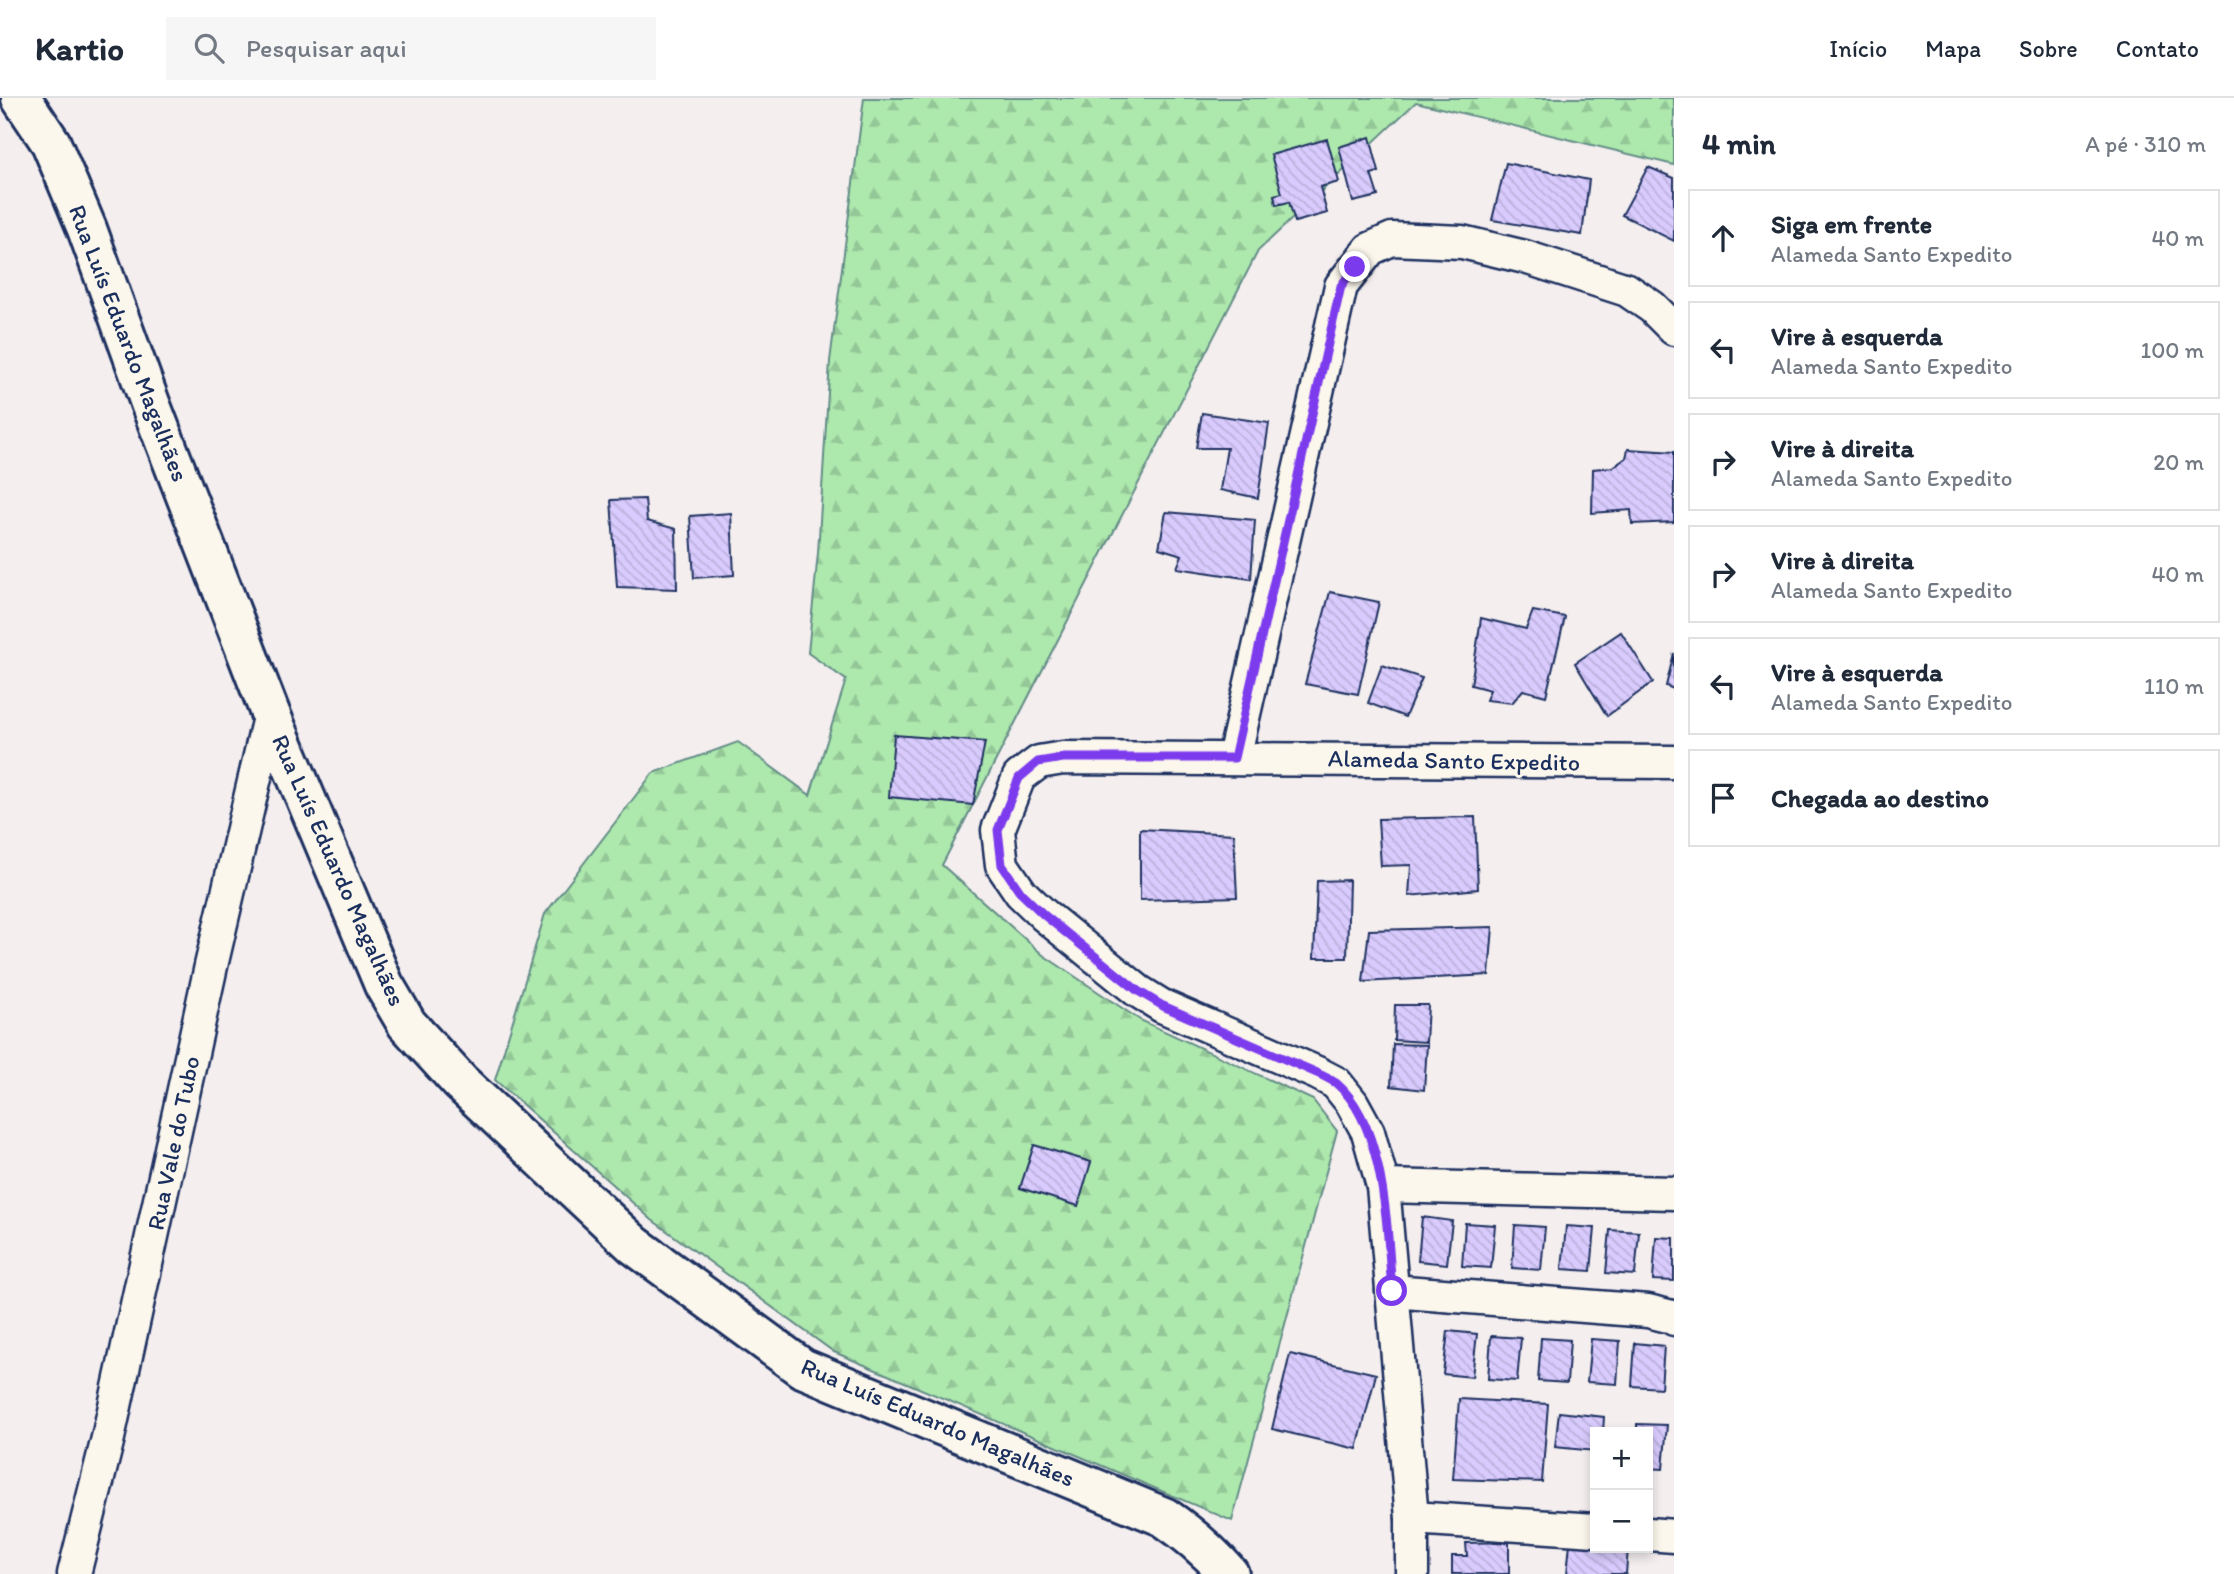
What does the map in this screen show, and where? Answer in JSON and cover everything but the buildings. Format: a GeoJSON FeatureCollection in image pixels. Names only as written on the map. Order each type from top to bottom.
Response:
{"type":"FeatureCollection","features":[{"type":"Feature","properties":{"kind":"main road","name":"Rua Luís Eduardo Magalhães"},"geometry":{"type":"LineString","coordinates":[[20,98],[51,143],[87,229],[150,403],[270,713],[384,985],[407,1024],[460,1082],[634,1245],[802,1368],[1164,1517],[1206,1548],[1229,1574]]}},
{"type":"Feature","properties":{"kind":"street"},"geometry":{"type":"LineString","coordinates":[[1234,758],[1341,286],[1370,249],[1392,239],[1462,242],[1525,257],[1627,290],[1652,307],[1674,329]]}},
{"type":"Feature","properties":{"kind":"street","name":"Rua Vale do Tubo"},"geometry":{"type":"LineString","coordinates":[[75,1574],[108,1438],[211,966],[270,713]]}},
{"type":"Feature","properties":{"kind":"street","name":"Alameda Santo Expedito"},"geometry":{"type":"LineString","coordinates":[[1412,1574],[1412,1518],[1383,1186],[1368,1132],[1352,1102],[1336,1083],[1317,1073],[1163,1006],[1138,991],[1021,893],[1002,865],[998,830],[1019,778],[1038,762],[1063,758],[1674,762]]}},
{"type":"Feature","properties":{"kind":"street"},"geometry":{"type":"LineString","coordinates":[[1383,1186],[1674,1193]]}},
{"type":"Feature","properties":{"kind":"street"},"geometry":{"type":"LineString","coordinates":[[1392,1291],[1648,1311],[1674,1319]]}},
{"type":"Feature","properties":{"kind":"street"},"geometry":{"type":"LineString","coordinates":[[1412,1518],[1590,1530]]}},
{"type":"Feature","properties":{"kind":"street"},"geometry":{"type":"LineString","coordinates":[[1653,1534],[1674,1536]]}},
{"type":"Feature","properties":{"kind":"green space"},"geometry":{"type":"Polygon","coordinates":[[[864,98],[1674,98],[1674,165],[1416,102],[1258,251],[942,865],[1043,955],[1140,1020],[1313,1100],[1337,1131],[1232,1521],[834,1352],[652,1220],[495,1080],[545,914],[653,773],[738,742],[810,795],[846,680],[808,653],[818,553],[830,361],[864,98]]]}},
{"type":"Feature","properties":{"kind":"route"},"geometry":{"type":"LineString","coordinates":[[1355,267],[1341,286],[1234,758],[1063,758],[1038,762],[1019,778],[998,830],[1002,865],[1021,893],[1138,991],[1163,1006],[1336,1083],[1352,1102],[1368,1132],[1383,1186],[1392,1291]]}}]}
